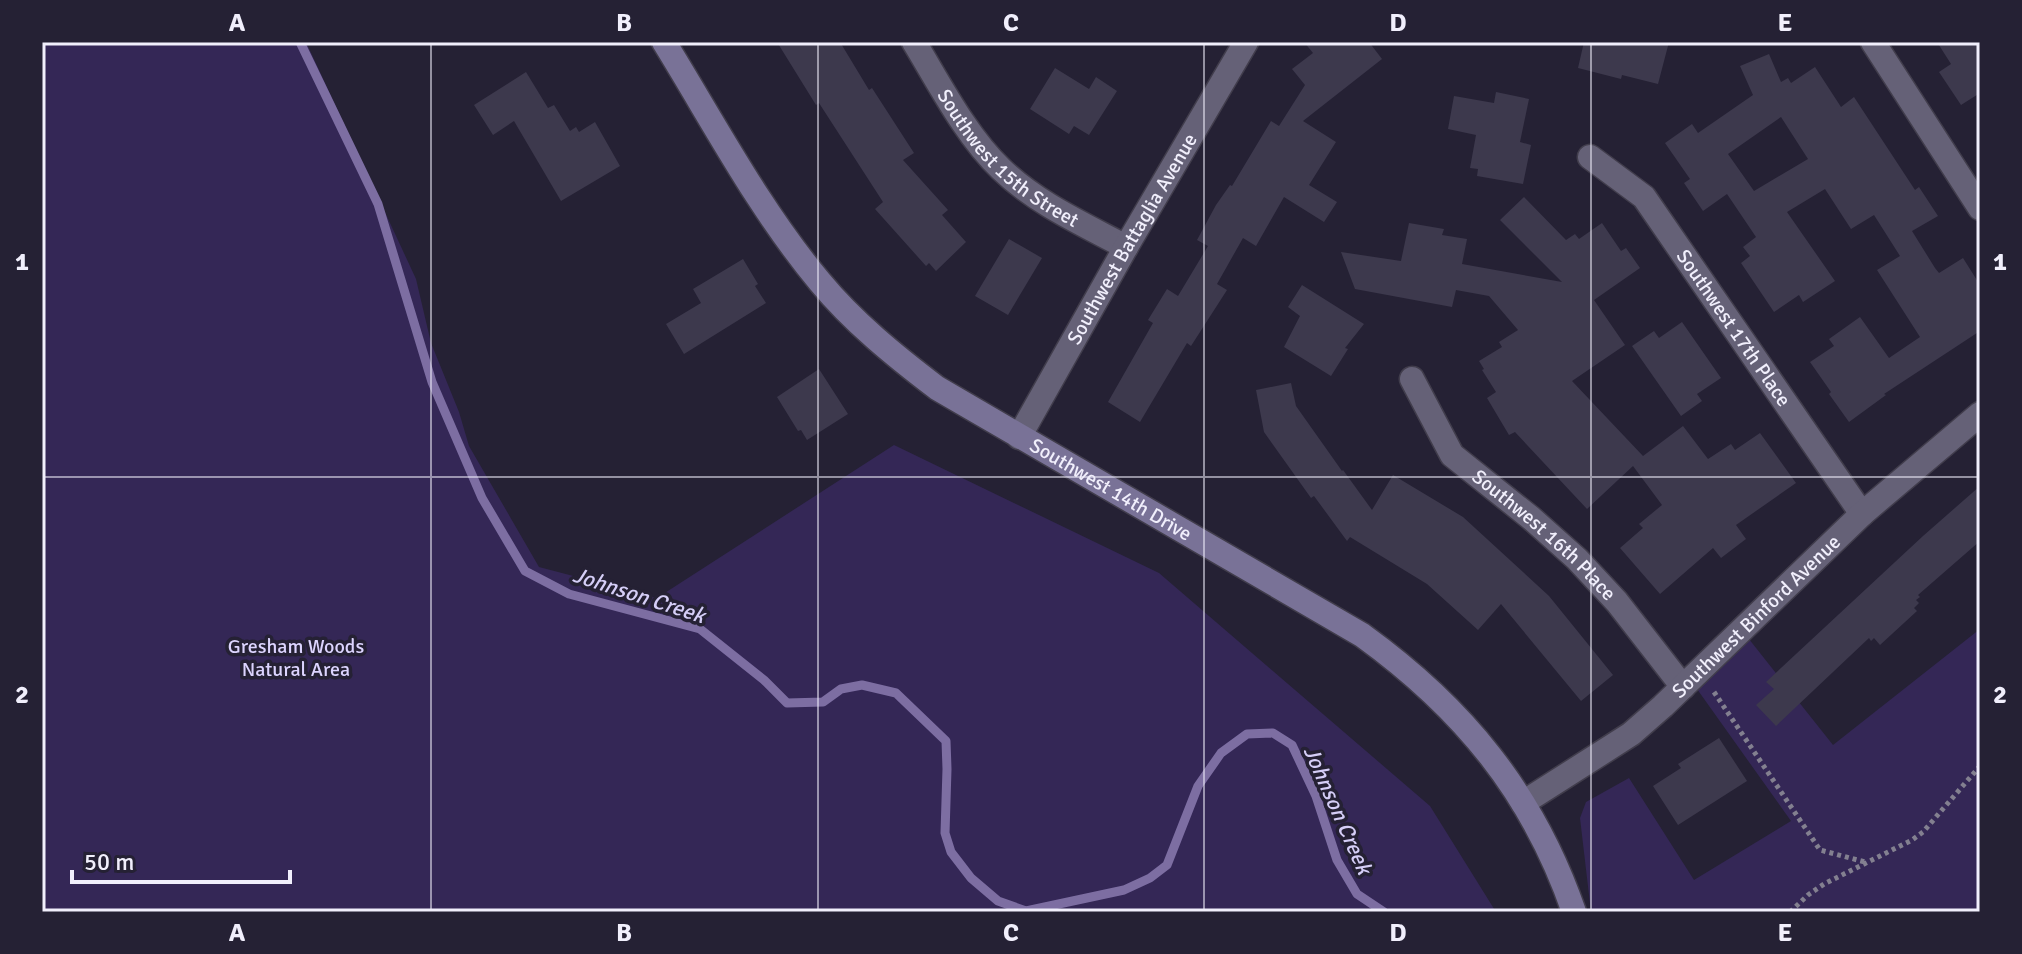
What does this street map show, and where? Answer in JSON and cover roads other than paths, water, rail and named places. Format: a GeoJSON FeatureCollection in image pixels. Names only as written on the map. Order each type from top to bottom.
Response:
{"type":"FeatureCollection","features":[{"type":"Feature","properties":{"kind":"street","name":"Southwest 14th Drive"},"geometry":{"type":"LineString","coordinates":[[664,42],[765,209],[820,282],[875,338],[937,388],[1362,635],[1399,661],[1433,691],[1493,757],[1551,854],[1574,912]]}},
{"type":"Feature","properties":{"kind":"street","name":"Southwest 15th Street"},"geometry":{"type":"LineString","coordinates":[[914,42],[980,145],[1001,169],[1052,207],[1126,247]]}},
{"type":"Feature","properties":{"kind":"street","name":"Southwest Battaglia Avenue"},"geometry":{"type":"LineString","coordinates":[[1019,437],[1246,42]]}},
{"type":"Feature","properties":{"kind":"street"},"geometry":{"type":"LineString","coordinates":[[1873,42],[1980,208]]}},
{"type":"Feature","properties":{"kind":"street","name":"Southwest 17th Place"},"geometry":{"type":"LineString","coordinates":[[1590,157],[1644,197],[1862,514]]}},
{"type":"Feature","properties":{"kind":"street","name":"Southwest 16th Place"},"geometry":{"type":"LineString","coordinates":[[1412,379],[1452,455],[1577,559],[1691,679]]}},
{"type":"Feature","properties":{"kind":"street","name":"Southwest Binford Avenue"},"geometry":{"type":"LineString","coordinates":[[1523,803],[1631,734],[1862,514],[1980,414]]}},
{"type":"Feature","properties":{"kind":"waterway","name":"Johnson Creek"},"geometry":{"type":"LineString","coordinates":[[300,42],[378,204],[432,382],[482,498],[525,571],[569,594],[700,629],[764,680],[787,703],[823,702],[841,689],[862,685],[896,693],[946,741],[945,833],[951,852],[971,878],[998,901],[1026,911],[1124,890],[1150,878],[1167,865],[1198,786],[1221,753],[1247,734],[1273,733],[1292,745],[1316,796],[1337,860],[1357,894],[1384,912]]}},
{"type":"Feature","properties":{"kind":"park label","name":"Gresham Woods Natural Area"},"geometry":{"type":"Point","coordinates":[296,658]}}]}
